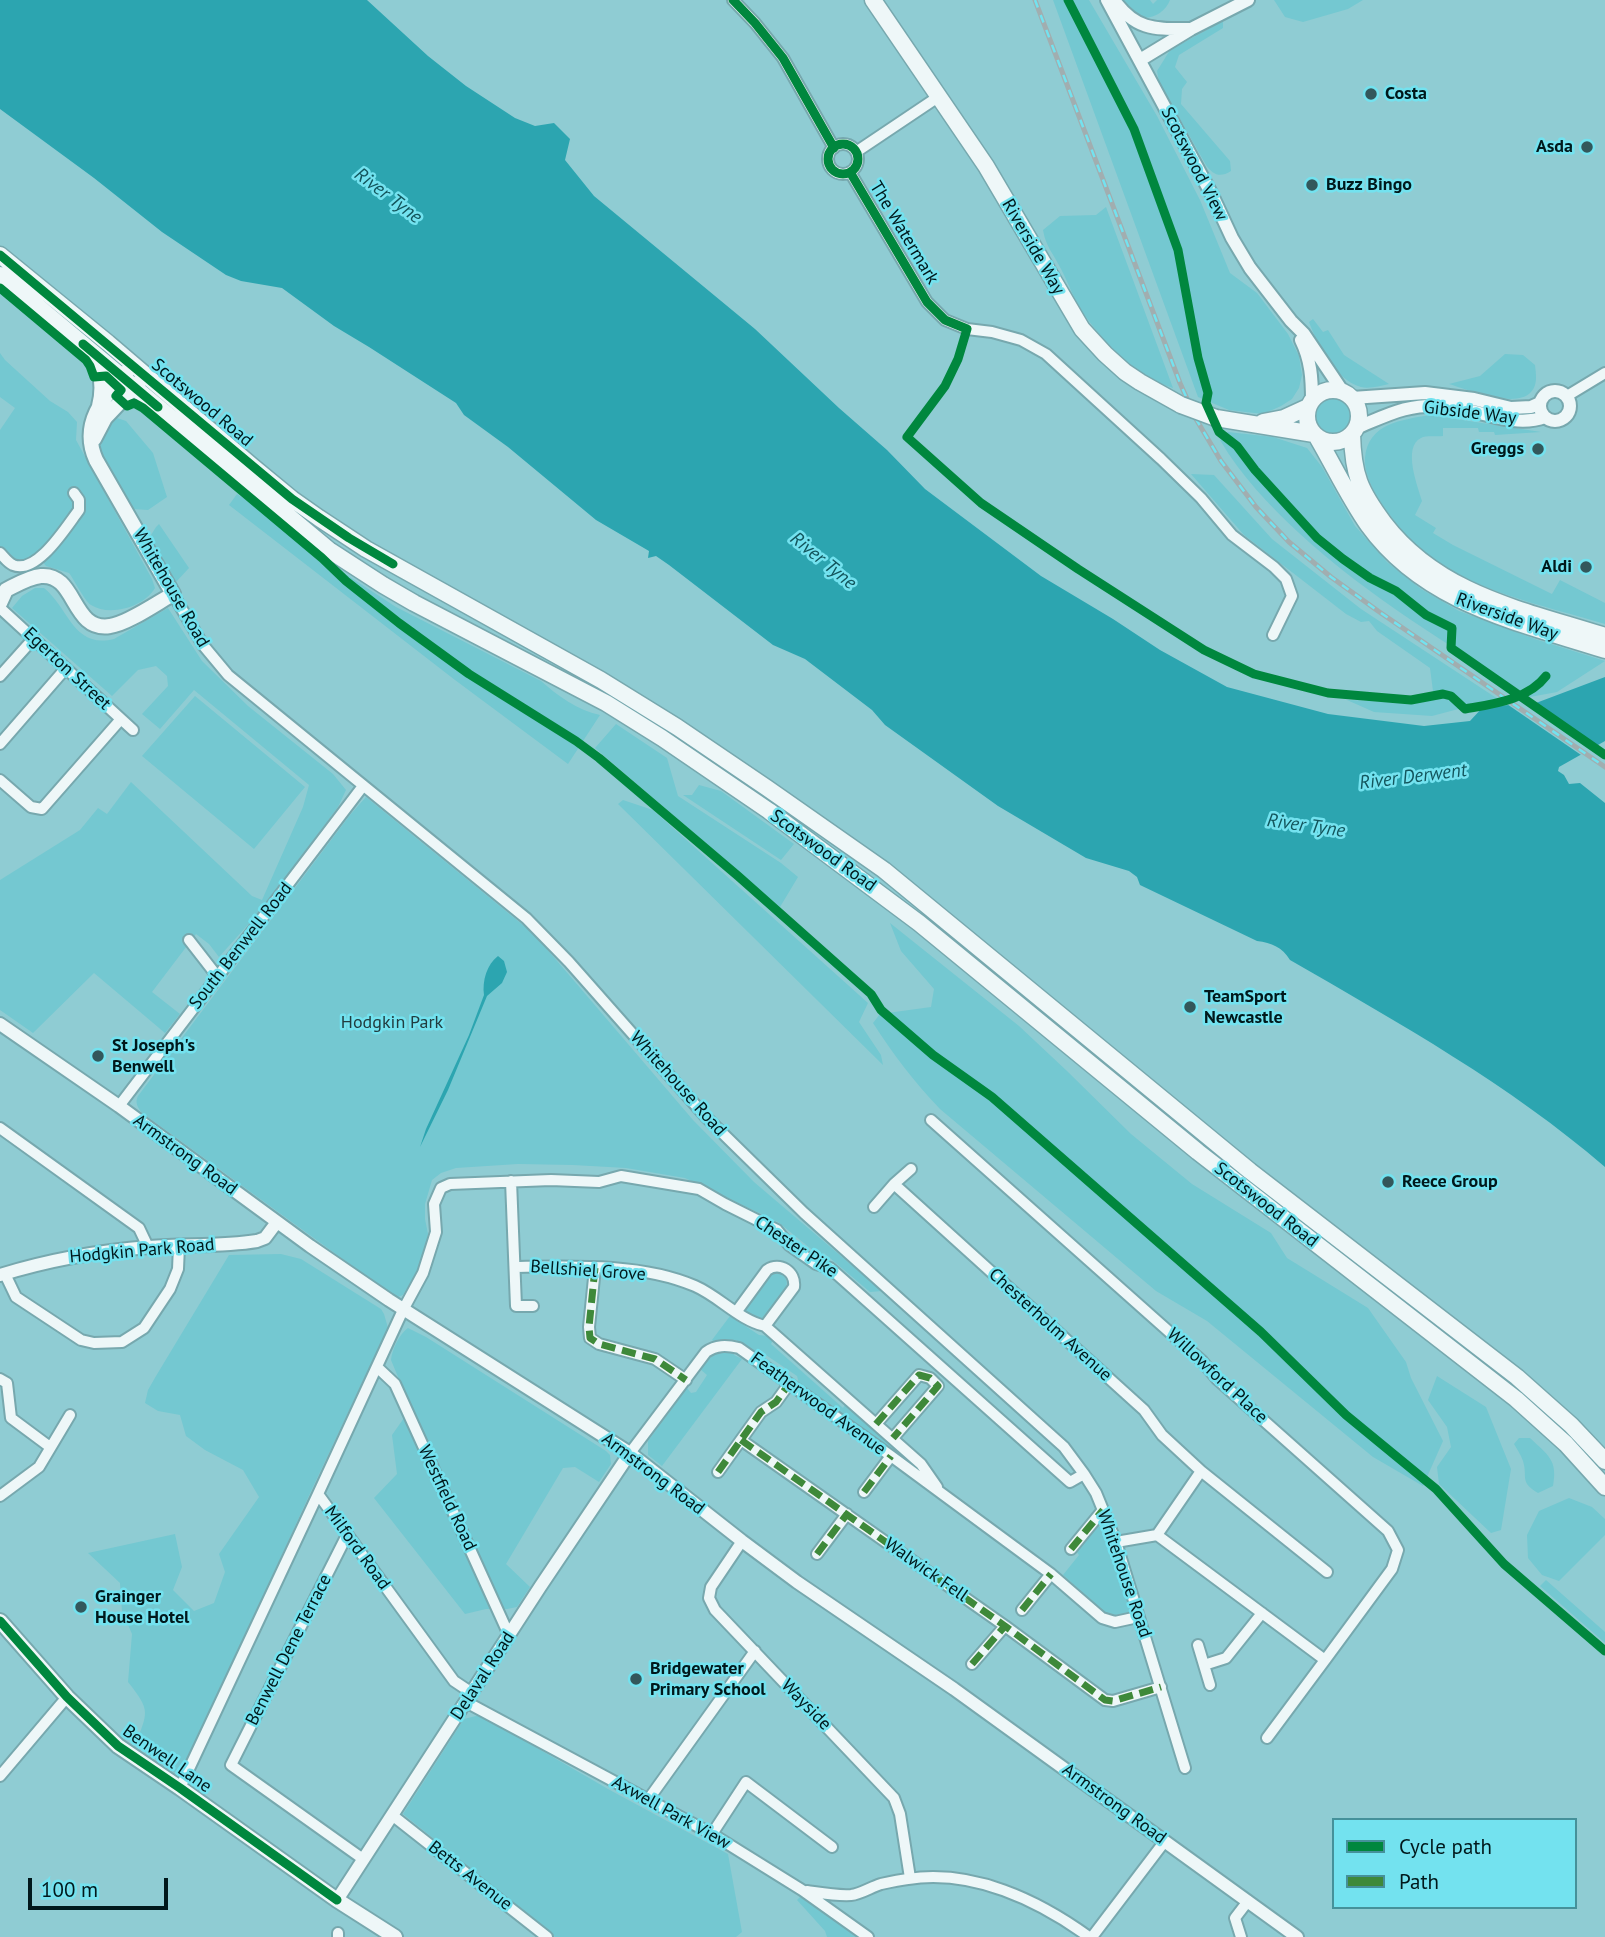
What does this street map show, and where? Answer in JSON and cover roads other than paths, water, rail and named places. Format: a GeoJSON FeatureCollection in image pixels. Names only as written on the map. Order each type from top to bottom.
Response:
{"type":"FeatureCollection","features":[{"type":"Feature","properties":{"kind":"main road","name":"Riverside Way"},"geometry":{"type":"LineString","coordinates":[[873,0],[986,166],[1083,328],[1125,372],[1181,405],[1216,418],[1316,436],[1368,526],[1406,567],[1437,589],[1506,619],[1585,637],[1605,636]]}},
{"type":"Feature","properties":{"kind":"main road","name":"Scotswood Road"},"geometry":{"type":"LineString","coordinates":[[0,255],[329,550],[414,603],[606,703],[698,762],[834,858],[919,923],[1227,1176],[1496,1382],[1544,1423],[1605,1487]]}},
{"type":"Feature","properties":{"kind":"main road","name":"Scotswood Road"},"geometry":{"type":"LineString","coordinates":[[0,275],[85,345],[133,376],[292,499],[349,538],[601,680],[666,720],[884,870],[1250,1171],[1517,1377],[1571,1425],[1605,1461]]}},
{"type":"Feature","properties":{"kind":"main road"},"geometry":{"type":"LineString","coordinates":[[85,345],[99,368],[102,382],[102,396],[90,427],[92,447]]}},
{"type":"Feature","properties":{"kind":"main road"},"geometry":{"type":"LineString","coordinates":[[99,407],[133,376]]}},
{"type":"Feature","properties":{"kind":"main road"},"geometry":{"type":"LineString","coordinates":[[92,447],[105,418],[133,376]]}},
{"type":"Feature","properties":{"kind":"main road"},"geometry":{"type":"LineString","coordinates":[[1336,390],[1348,395],[1359,413],[1354,431],[1339,442],[1316,436],[1307,421],[1310,404],[1322,392],[1336,390]]}},
{"type":"Feature","properties":{"kind":"main road","name":"Riverside Way"},"geometry":{"type":"LineString","coordinates":[[1250,425],[1276,420],[1310,404]]}},
{"type":"Feature","properties":{"kind":"main road","name":"Riverside Way"},"geometry":{"type":"LineString","coordinates":[[1354,431],[1353,458],[1356,476],[1371,506],[1392,534],[1417,558],[1449,581],[1585,637],[1605,650]]}},
{"type":"Feature","properties":{"kind":"main road","name":"Whitehouse Road"},"geometry":{"type":"LineString","coordinates":[[92,447],[96,460],[173,594]]}},
{"type":"Feature","properties":{"kind":"main road"},"geometry":{"type":"LineString","coordinates":[[2,592],[36,577],[55,578],[65,586],[84,618],[90,623],[105,627],[121,623],[173,594]]}},
{"type":"Feature","properties":{"kind":"main road","name":"Benwell Lane"},"geometry":{"type":"LineString","coordinates":[[0,1621],[67,1698],[117,1746],[337,1900],[395,1937]]}},
{"type":"Feature","properties":{"kind":"street"},"geometry":{"type":"LineString","coordinates":[[733,0],[782,58],[834,148]]}},
{"type":"Feature","properties":{"kind":"street","name":"Scotswood View"},"geometry":{"type":"LineString","coordinates":[[1107,0],[1250,268],[1304,334],[1348,395]]}},
{"type":"Feature","properties":{"kind":"street"},"geometry":{"type":"LineString","coordinates":[[1114,0],[1123,13],[1140,24],[1161,29],[1192,29]]}},
{"type":"Feature","properties":{"kind":"street"},"geometry":{"type":"LineString","coordinates":[[1140,60],[1248,0]]}},
{"type":"Feature","properties":{"kind":"street"},"geometry":{"type":"LineString","coordinates":[[856,152],[938,97]]}},
{"type":"Feature","properties":{"kind":"street"},"geometry":{"type":"LineString","coordinates":[[848,145],[856,152],[858,161],[850,173],[841,174],[832,170],[828,156],[834,148],[848,145]]}},
{"type":"Feature","properties":{"kind":"street","name":"The Watermark"},"geometry":{"type":"LineString","coordinates":[[850,173],[927,302],[945,320],[967,329],[992,332],[1020,340],[1046,354],[1161,459],[1201,498],[1232,535],[1286,579],[1292,596],[1273,635]]}},
{"type":"Feature","properties":{"kind":"street","name":"Scotswood View"},"geometry":{"type":"LineString","coordinates":[[1291,321],[1310,364],[1310,404]]}},
{"type":"Feature","properties":{"kind":"street","name":"Gibside Way"},"geometry":{"type":"LineString","coordinates":[[1567,397],[1605,373]]}},
{"type":"Feature","properties":{"kind":"street","name":"Gibside Way"},"geometry":{"type":"LineString","coordinates":[[1348,395],[1372,398],[1425,393],[1474,399],[1511,408],[1531,407],[1540,403],[1546,393],[1554,390],[1562,392],[1570,406],[1567,415],[1556,421],[1545,417],[1540,403]]}},
{"type":"Feature","properties":{"kind":"street","name":"Gibside Way"},"geometry":{"type":"LineString","coordinates":[[1354,431],[1395,411],[1417,406],[1451,407],[1508,419],[1538,420],[1545,417]]}},
{"type":"Feature","properties":{"kind":"street"},"geometry":{"type":"LineString","coordinates":[[0,553],[16,565],[38,560],[79,510],[79,500],[74,493]]}},
{"type":"Feature","properties":{"kind":"street","name":"Whitehouse Road"},"geometry":{"type":"LineString","coordinates":[[173,594],[203,645],[228,675],[526,918],[569,962],[706,1117],[804,1213],[1064,1447],[1084,1474],[1116,1542],[1185,1768]]}},
{"type":"Feature","properties":{"kind":"street","name":"Egerton Street"},"geometry":{"type":"LineString","coordinates":[[0,608],[133,730]]}},
{"type":"Feature","properties":{"kind":"street"},"geometry":{"type":"LineString","coordinates":[[0,676],[34,638]]}},
{"type":"Feature","properties":{"kind":"street"},"geometry":{"type":"LineString","coordinates":[[0,744],[66,668]]}},
{"type":"Feature","properties":{"kind":"street"},"geometry":{"type":"LineString","coordinates":[[0,780],[31,807],[42,809],[121,719]]}},
{"type":"Feature","properties":{"kind":"street","name":"South Benwell Road"},"geometry":{"type":"LineString","coordinates":[[119,1106],[363,786]]}},
{"type":"Feature","properties":{"kind":"street"},"geometry":{"type":"LineString","coordinates":[[189,940],[217,976]]}},
{"type":"Feature","properties":{"kind":"street","name":"Armstrong Road"},"geometry":{"type":"LineString","coordinates":[[0,1024],[404,1310],[630,1453],[817,1596],[954,1689],[1297,1937]]}},
{"type":"Feature","properties":{"kind":"street","name":"Willowford Place"},"geometry":{"type":"LineString","coordinates":[[931,1120],[1388,1531],[1398,1550],[1392,1569],[1267,1738]]}},
{"type":"Feature","properties":{"kind":"street"},"geometry":{"type":"LineString","coordinates":[[0,1128],[139,1228],[148,1247]]}},
{"type":"Feature","properties":{"kind":"street"},"geometry":{"type":"LineString","coordinates":[[874,1207],[911,1169]]}},
{"type":"Feature","properties":{"kind":"street","name":"Chester Pike"},"geometry":{"type":"LineString","coordinates":[[404,1310],[424,1273],[436,1231],[434,1204],[441,1188],[450,1184],[551,1180],[599,1182],[621,1176],[699,1189],[777,1230],[789,1245],[816,1264],[830,1268],[1070,1482],[1084,1474]]}},
{"type":"Feature","properties":{"kind":"street","name":"Bellshiel Grove"},"geometry":{"type":"LineString","coordinates":[[511,1181],[516,1306],[533,1306]]}},
{"type":"Feature","properties":{"kind":"street","name":"Chesterholm Avenue"},"geometry":{"type":"LineString","coordinates":[[894,1184],[1144,1410],[1162,1435],[1201,1471],[1327,1572]]}},
{"type":"Feature","properties":{"kind":"street","name":"Hodgkin Park Road"},"geometry":{"type":"LineString","coordinates":[[2,1275],[44,1262],[83,1255],[148,1247],[257,1241],[265,1238],[277,1222]]}},
{"type":"Feature","properties":{"kind":"street"},"geometry":{"type":"LineString","coordinates":[[2,1275],[16,1297],[81,1340],[94,1343],[122,1342],[144,1328],[170,1289],[178,1269],[179,1246]]}},
{"type":"Feature","properties":{"kind":"street","name":"Featherwood Avenue"},"geometry":{"type":"LineString","coordinates":[[765,1326],[794,1287],[793,1275],[778,1266],[766,1270],[737,1311],[755,1324],[765,1326],[893,1438],[921,1464],[942,1495]]}},
{"type":"Feature","properties":{"kind":"street","name":"Bellshiel Grove"},"geometry":{"type":"LineString","coordinates":[[515,1267],[595,1268],[667,1277],[696,1286],[737,1311]]}},
{"type":"Feature","properties":{"kind":"street"},"geometry":{"type":"LineString","coordinates":[[595,1268],[590,1338],[599,1344],[654,1359],[685,1380]]}},
{"type":"Feature","properties":{"kind":"street","name":"Milford Road"},"geometry":{"type":"LineString","coordinates":[[404,1310],[318,1494],[454,1681],[469,1697]]}},
{"type":"Feature","properties":{"kind":"street","name":"Featherwood Avenue"},"geometry":{"type":"LineString","coordinates":[[630,1453],[706,1352],[712,1348],[731,1346],[745,1352],[891,1456],[1051,1574],[1102,1618],[1115,1622],[1138,1616]]}},
{"type":"Feature","properties":{"kind":"street","name":"Westfield Road"},"geometry":{"type":"LineString","coordinates":[[377,1367],[394,1384],[509,1635]]}},
{"type":"Feature","properties":{"kind":"street","name":"Featherwood Avenue"},"geometry":{"type":"LineString","coordinates":[[876,1424],[919,1375],[930,1378],[938,1386],[893,1438]]}},
{"type":"Feature","properties":{"kind":"street"},"geometry":{"type":"LineString","coordinates":[[0,1379],[7,1383],[11,1418],[50,1447]]}},
{"type":"Feature","properties":{"kind":"street"},"geometry":{"type":"LineString","coordinates":[[718,1472],[761,1412],[776,1402],[789,1384]]}},
{"type":"Feature","properties":{"kind":"street"},"geometry":{"type":"LineString","coordinates":[[0,1496],[39,1467],[70,1415]]}},
{"type":"Feature","properties":{"kind":"street","name":"Walwick Fell"},"geometry":{"type":"LineString","coordinates":[[741,1440],[1105,1700],[1161,1687]]}},
{"type":"Feature","properties":{"kind":"street","name":"Delaval Road"},"geometry":{"type":"LineString","coordinates":[[337,1900],[630,1453]]}},
{"type":"Feature","properties":{"kind":"street","name":"Featherwood Avenue"},"geometry":{"type":"LineString","coordinates":[[864,1492],[891,1456]]}},
{"type":"Feature","properties":{"kind":"street"},"geometry":{"type":"LineString","coordinates":[[1116,1542],[1157,1535],[1201,1471]]}},
{"type":"Feature","properties":{"kind":"street"},"geometry":{"type":"LineString","coordinates":[[180,1788],[318,1494]]}},
{"type":"Feature","properties":{"kind":"street"},"geometry":{"type":"LineString","coordinates":[[1070,1549],[1103,1510]]}},
{"type":"Feature","properties":{"kind":"street"},"geometry":{"type":"LineString","coordinates":[[817,1555],[846,1514]]}},
{"type":"Feature","properties":{"kind":"street","name":"Benwell Dene Terrace"},"geometry":{"type":"LineString","coordinates":[[347,1535],[231,1765],[363,1859]]}},
{"type":"Feature","properties":{"kind":"street"},"geometry":{"type":"LineString","coordinates":[[1157,1535],[1325,1660]]}},
{"type":"Feature","properties":{"kind":"street","name":"Wayside"},"geometry":{"type":"LineString","coordinates":[[742,1541],[711,1587],[709,1598],[715,1609],[894,1798],[900,1814],[910,1878]]}},
{"type":"Feature","properties":{"kind":"street"},"geometry":{"type":"LineString","coordinates":[[1022,1610],[1051,1574]]}},
{"type":"Feature","properties":{"kind":"street"},"geometry":{"type":"LineString","coordinates":[[1204,1665],[1226,1658],[1262,1613]]}},
{"type":"Feature","properties":{"kind":"street"},"geometry":{"type":"LineString","coordinates":[[972,1664],[1007,1628]]}},
{"type":"Feature","properties":{"kind":"street"},"geometry":{"type":"LineString","coordinates":[[1198,1645],[1209,1685]]}},
{"type":"Feature","properties":{"kind":"street"},"geometry":{"type":"LineString","coordinates":[[648,1800],[755,1651]]}},
{"type":"Feature","properties":{"kind":"street","name":"Axwell Park View"},"geometry":{"type":"LineString","coordinates":[[469,1697],[712,1834],[803,1890],[867,1937]]}},
{"type":"Feature","properties":{"kind":"street"},"geometry":{"type":"LineString","coordinates":[[0,1776],[67,1698]]}},
{"type":"Feature","properties":{"kind":"street"},"geometry":{"type":"LineString","coordinates":[[712,1834],[746,1782],[832,1847]]}},
{"type":"Feature","properties":{"kind":"street","name":"Betts Avenue"},"geometry":{"type":"LineString","coordinates":[[392,1815],[547,1937]]}},
{"type":"Feature","properties":{"kind":"street"},"geometry":{"type":"LineString","coordinates":[[831,1910],[852,1895],[882,1884],[910,1878],[947,1878],[1016,1894],[1062,1917],[1091,1937],[1165,1841]]}},
{"type":"Feature","properties":{"kind":"street"},"geometry":{"type":"LineString","coordinates":[[803,1890],[852,1895]]}},
{"type":"Feature","properties":{"kind":"street"},"geometry":{"type":"LineString","coordinates":[[1241,1937],[1235,1919],[1248,1901]]}},
{"type":"Feature","properties":{"kind":"water"},"geometry":{"type":"Polygon","coordinates":[[[0,0],[367,0],[428,56],[466,86],[515,118],[535,126],[554,123],[570,139],[565,160],[594,196],[755,329],[887,450],[925,489],[1041,576],[1160,650],[1227,687],[1328,714],[1424,726],[1470,721],[1483,707],[1536,703],[1605,677],[1605,741],[1559,767],[1558,771],[1569,784],[1580,783],[1605,803],[1605,1167],[1569,1137],[1492,1082],[1290,960],[1276,946],[1257,941],[1140,885],[1137,877],[1129,871],[1086,858],[998,806],[885,725],[872,710],[805,659],[773,645],[669,565],[656,556],[648,558],[649,551],[596,520],[508,447],[464,415],[456,403],[334,326],[282,288],[241,281],[226,275],[162,232],[0,109],[0,0]]]}},
{"type":"Feature","properties":{"kind":"water"},"geometry":{"type":"Polygon","coordinates":[[[498,956],[504,961],[507,972],[502,983],[487,996],[448,1090],[420,1147],[469,1035],[484,995],[486,973],[498,956]]]}},
{"type":"Feature","properties":{"kind":"railway"},"geometry":{"type":"LineString","coordinates":[[1035,0],[1180,383],[1196,419],[1221,461],[1256,507],[1289,542],[1331,577],[1605,767]]}},
{"type":"Feature","properties":{"kind":"place","name":"Costa"},"geometry":{"type":"Point","coordinates":[1371,94]}},
{"type":"Feature","properties":{"kind":"place","name":"Asda"},"geometry":{"type":"Point","coordinates":[1587,147]}},
{"type":"Feature","properties":{"kind":"place","name":"Buzz Bingo"},"geometry":{"type":"Point","coordinates":[1312,185]}},
{"type":"Feature","properties":{"kind":"place","name":"Greggs"},"geometry":{"type":"Point","coordinates":[1538,449]}},
{"type":"Feature","properties":{"kind":"place","name":"Aldi"},"geometry":{"type":"Point","coordinates":[1586,567]}},
{"type":"Feature","properties":{"kind":"place","name":"TeamSport Newcastle"},"geometry":{"type":"Point","coordinates":[1190,1007]}},
{"type":"Feature","properties":{"kind":"place","name":"St Joseph's Benwell"},"geometry":{"type":"Point","coordinates":[98,1056]}},
{"type":"Feature","properties":{"kind":"place","name":"Reece Group"},"geometry":{"type":"Point","coordinates":[1388,1182]}},
{"type":"Feature","properties":{"kind":"place","name":"Grainger House Hotel"},"geometry":{"type":"Point","coordinates":[81,1607]}},
{"type":"Feature","properties":{"kind":"place","name":"Bridgewater Primary School"},"geometry":{"type":"Point","coordinates":[636,1679]}},
{"type":"Feature","properties":{"kind":"water label","name":"River Tyne"},"geometry":{"type":"Point","coordinates":[388,196]}},
{"type":"Feature","properties":{"kind":"water label","name":"River Tyne"},"geometry":{"type":"Point","coordinates":[823,561]}},
{"type":"Feature","properties":{"kind":"water label","name":"River Derwent"},"geometry":{"type":"Point","coordinates":[1413,777]}},
{"type":"Feature","properties":{"kind":"water label","name":"River Tyne"},"geometry":{"type":"Point","coordinates":[1306,826]}},
{"type":"Feature","properties":{"kind":"park label","name":"Hodgkin Park"},"geometry":{"type":"Point","coordinates":[392,1023]}}]}
